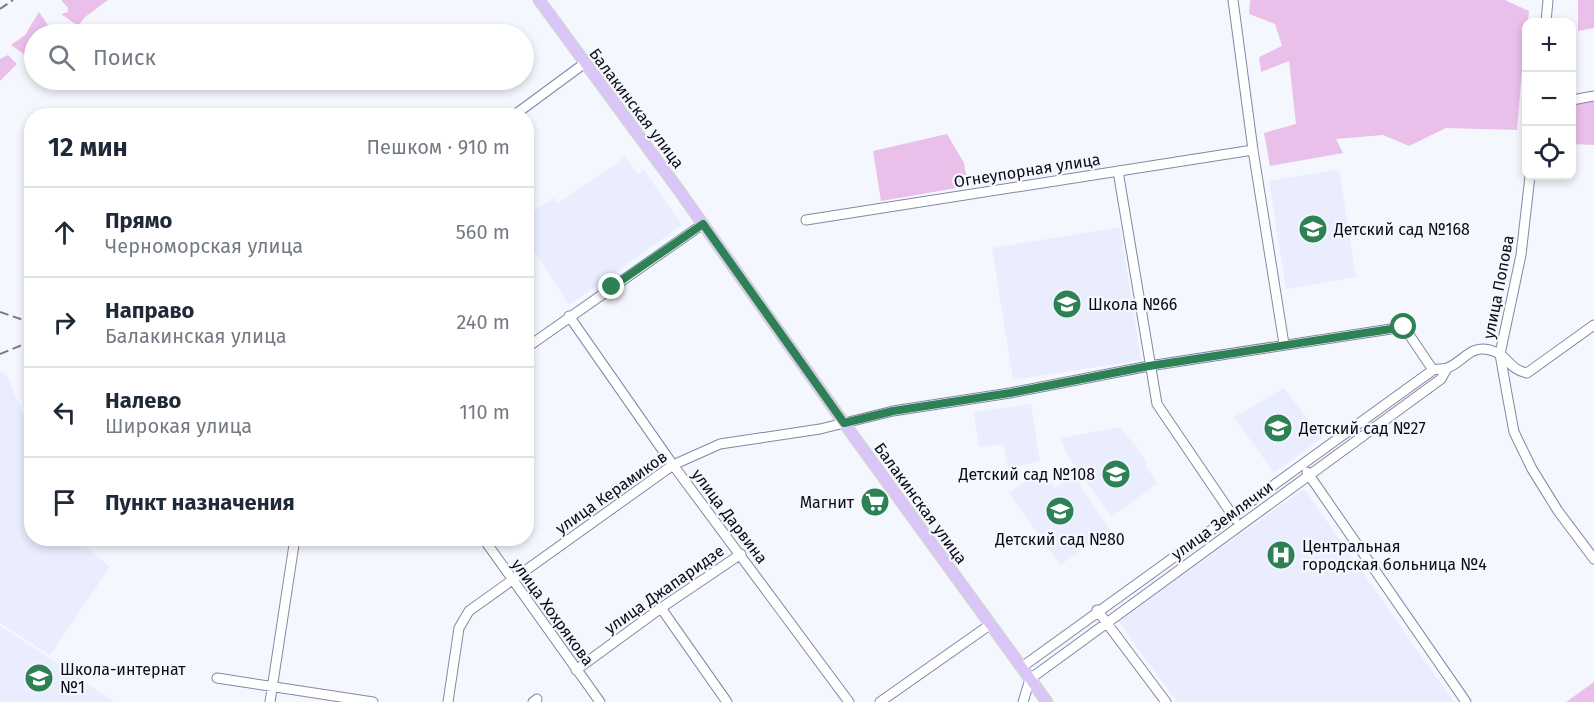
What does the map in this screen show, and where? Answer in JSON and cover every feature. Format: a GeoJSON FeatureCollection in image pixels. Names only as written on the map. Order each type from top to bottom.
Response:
{"type":"FeatureCollection","features":[{"type":"Feature","properties":{"kind":"main road","name":"Балакинская улица"},"geometry":{"type":"LineString","coordinates":[[539,0],[1047,702]]}},
{"type":"Feature","properties":{"kind":"street"},"geometry":{"type":"LineString","coordinates":[[1233,0],[1253,150],[1284,344]]}},
{"type":"Feature","properties":{"kind":"street"},"geometry":{"type":"LineString","coordinates":[[1546,18],[1548,0]]}},
{"type":"Feature","properties":{"kind":"street"},"geometry":{"type":"LineString","coordinates":[[524,108],[585,63]]}},
{"type":"Feature","properties":{"kind":"street"},"geometry":{"type":"LineString","coordinates":[[1576,98],[1594,96]]}},
{"type":"Feature","properties":{"kind":"street","name":"Огнеупорная улица"},"geometry":{"type":"LineString","coordinates":[[806,220],[1253,150]]}},
{"type":"Feature","properties":{"kind":"street"},"geometry":{"type":"LineString","coordinates":[[1118,171],[1157,404],[1240,526]]}},
{"type":"Feature","properties":{"kind":"street","name":"улица Попова"},"geometry":{"type":"LineString","coordinates":[[1530,180],[1521,255],[1500,354],[1514,432],[1542,486],[1594,559]]}},
{"type":"Feature","properties":{"kind":"street"},"geometry":{"type":"LineString","coordinates":[[534,342],[703,224]]}},
{"type":"Feature","properties":{"kind":"street","name":"улица Дарвина"},"geometry":{"type":"LineString","coordinates":[[569,316],[673,465],[849,702]]}},
{"type":"Feature","properties":{"kind":"street"},"geometry":{"type":"LineString","coordinates":[[1500,354],[1515,371],[1527,373],[1594,325]]}},
{"type":"Feature","properties":{"kind":"street","name":"улица Керамиков"},"geometry":{"type":"LineString","coordinates":[[448,702],[459,627],[469,611],[673,465],[720,444],[820,429],[893,411],[1010,393],[1149,366],[1404,327],[1433,370]]}},
{"type":"Feature","properties":{"kind":"street","name":"улица Землячки"},"geometry":{"type":"LineString","coordinates":[[1030,679],[1441,379],[1447,368],[1472,350],[1490,350],[1500,354]]}},
{"type":"Feature","properties":{"kind":"street"},"geometry":{"type":"LineString","coordinates":[[1433,370],[1447,368]]}},
{"type":"Feature","properties":{"kind":"street","name":"улица Землячки"},"geometry":{"type":"LineString","coordinates":[[1022,667],[1097,610],[1233,516],[1433,370]]}},
{"type":"Feature","properties":{"kind":"street"},"geometry":{"type":"LineString","coordinates":[[1302,466],[1466,702]]}},
{"type":"Feature","properties":{"kind":"street"},"geometry":{"type":"LineString","coordinates":[[270,702],[294,546]]}},
{"type":"Feature","properties":{"kind":"street","name":"улица Хохрякова"},"geometry":{"type":"LineString","coordinates":[[489,546],[600,702]]}},
{"type":"Feature","properties":{"kind":"street","name":"улица Джапаридзе"},"geometry":{"type":"LineString","coordinates":[[576,670],[661,608],[741,554]]}},
{"type":"Feature","properties":{"kind":"street"},"geometry":{"type":"LineString","coordinates":[[661,608],[727,702]]}},
{"type":"Feature","properties":{"kind":"street"},"geometry":{"type":"LineString","coordinates":[[1097,610],[1166,702]]}},
{"type":"Feature","properties":{"kind":"street"},"geometry":{"type":"LineString","coordinates":[[880,702],[991,624]]}},
{"type":"Feature","properties":{"kind":"street"},"geometry":{"type":"LineString","coordinates":[[217,678],[374,702]]}},
{"type":"Feature","properties":{"kind":"street"},"geometry":{"type":"LineString","coordinates":[[1023,702],[1030,679]]}},
{"type":"Feature","properties":{"kind":"shaded area"},"geometry":{"type":"Polygon","coordinates":[[[61,0],[108,0],[85,17],[80,24],[75,24],[61,14],[68,12],[68,8],[61,0]]]}},
{"type":"Feature","properties":{"kind":"shaded area"},"geometry":{"type":"Polygon","coordinates":[[[1250,0],[1505,0],[1529,11],[1528,18],[1522,18],[1522,70],[1517,130],[1446,128],[1409,146],[1383,135],[1336,139],[1343,153],[1270,166],[1264,133],[1296,124],[1289,61],[1261,72],[1259,57],[1282,46],[1275,24],[1249,14],[1250,0]]]}},
{"type":"Feature","properties":{"kind":"shaded area"},"geometry":{"type":"Polygon","coordinates":[[[1578,0],[1594,0],[1594,28],[1578,31],[1578,0]]]}},
{"type":"Feature","properties":{"kind":"shaded area"},"geometry":{"type":"Polygon","coordinates":[[[39,12],[47,24],[32,24],[39,12]]]}},
{"type":"Feature","properties":{"kind":"shaded area"},"geometry":{"type":"Polygon","coordinates":[[[24,36],[24,54],[11,45],[24,36]]]}},
{"type":"Feature","properties":{"kind":"shaded area"},"geometry":{"type":"Polygon","coordinates":[[[8,55],[17,64],[0,81],[0,59],[8,55]]]}},
{"type":"Feature","properties":{"kind":"shaded area"},"geometry":{"type":"Polygon","coordinates":[[[1594,100],[1594,145],[1576,144],[1576,103],[1594,100]]]}},
{"type":"Feature","properties":{"kind":"shaded area"},"geometry":{"type":"Polygon","coordinates":[[[947,134],[964,163],[968,186],[881,201],[873,151],[947,134]]]}},
{"type":"Feature","properties":{"kind":"shaded area"},"geometry":{"type":"Polygon","coordinates":[[[625,156],[638,174],[644,170],[682,225],[569,305],[534,251],[534,211],[554,198],[558,203],[621,161],[620,159],[625,156]]]}},
{"type":"Feature","properties":{"kind":"shaded area","name":"Детский сад №168"},"geometry":{"type":"Polygon","coordinates":[[[1339,169],[1356,277],[1286,289],[1269,181],[1339,169]]]}},
{"type":"Feature","properties":{"kind":"shaded area","name":"Школа №66"},"geometry":{"type":"Polygon","coordinates":[[[1120,227],[1141,360],[1013,380],[992,248],[1120,227]]]}},
{"type":"Feature","properties":{"kind":"shaded area"},"geometry":{"type":"Polygon","coordinates":[[[0,371],[6,374],[24,416],[24,546],[85,546],[110,567],[50,655],[0,623],[0,371]]]}},
{"type":"Feature","properties":{"kind":"shaded area","name":"Детский сад №27"},"geometry":{"type":"Polygon","coordinates":[[[1284,388],[1322,438],[1274,473],[1234,417],[1284,388]]]}},
{"type":"Feature","properties":{"kind":"shaded area"},"geometry":{"type":"Polygon","coordinates":[[[1031,404],[1040,461],[1008,468],[1003,444],[979,447],[974,412],[1031,404]]]}},
{"type":"Feature","properties":{"kind":"shaded area","name":"Детский сад №108"},"geometry":{"type":"Polygon","coordinates":[[[1121,427],[1148,464],[1145,466],[1158,483],[1111,517],[1065,451],[1061,438],[1121,427]]]}},
{"type":"Feature","properties":{"kind":"shaded area","name":"Детский сад №80"},"geometry":{"type":"Polygon","coordinates":[[[1042,469],[1055,488],[1073,475],[1110,530],[1060,565],[1009,493],[1042,469]]]}},
{"type":"Feature","properties":{"kind":"shaded area","name":"Центральная городская больница №4"},"geometry":{"type":"Polygon","coordinates":[[[1304,489],[1454,702],[1177,702],[1118,621],[1304,489]]]}},
{"type":"Feature","properties":{"kind":"shaded area","name":"Школа-интернат №1"},"geometry":{"type":"Polygon","coordinates":[[[0,626],[43,654],[114,702],[0,702],[0,626]]]}},
{"type":"Feature","properties":{"kind":"shaded area"},"geometry":{"type":"Polygon","coordinates":[[[1594,682],[1594,702],[1566,702],[1594,682]]]}},
{"type":"Feature","properties":{"kind":"railway"},"geometry":{"type":"LineString","coordinates":[[0,9],[13,0]]}},
{"type":"Feature","properties":{"kind":"railway"},"geometry":{"type":"LineString","coordinates":[[0,312],[24,320]]}},
{"type":"Feature","properties":{"kind":"railway"},"geometry":{"type":"LineString","coordinates":[[0,354],[24,344]]}},
{"type":"Feature","properties":{"kind":"place","name":"Детский сад №168"},"geometry":{"type":"Point","coordinates":[1313,229]}},
{"type":"Feature","properties":{"kind":"place","name":"Школа №66"},"geometry":{"type":"Point","coordinates":[1067,304]}},
{"type":"Feature","properties":{"kind":"place","name":"Детский сад №27"},"geometry":{"type":"Point","coordinates":[1278,428]}},
{"type":"Feature","properties":{"kind":"place","name":"Детский сад №108"},"geometry":{"type":"Point","coordinates":[1116,474]}},
{"type":"Feature","properties":{"kind":"place","name":"Магнит"},"geometry":{"type":"Point","coordinates":[875,502]}},
{"type":"Feature","properties":{"kind":"place","name":"Детский сад №80"},"geometry":{"type":"Point","coordinates":[1060,511]}},
{"type":"Feature","properties":{"kind":"place","name":"Центральная городская больница №4"},"geometry":{"type":"Point","coordinates":[1281,555]}},
{"type":"Feature","properties":{"kind":"place","name":"Школа-интернат №1"},"geometry":{"type":"Point","coordinates":[39,678]}},
{"type":"Feature","properties":{"kind":"route"},"geometry":{"type":"LineString","coordinates":[[612,287],[703,224],[844,423],[893,411],[1010,393],[1149,366],[1404,327]]}}]}
